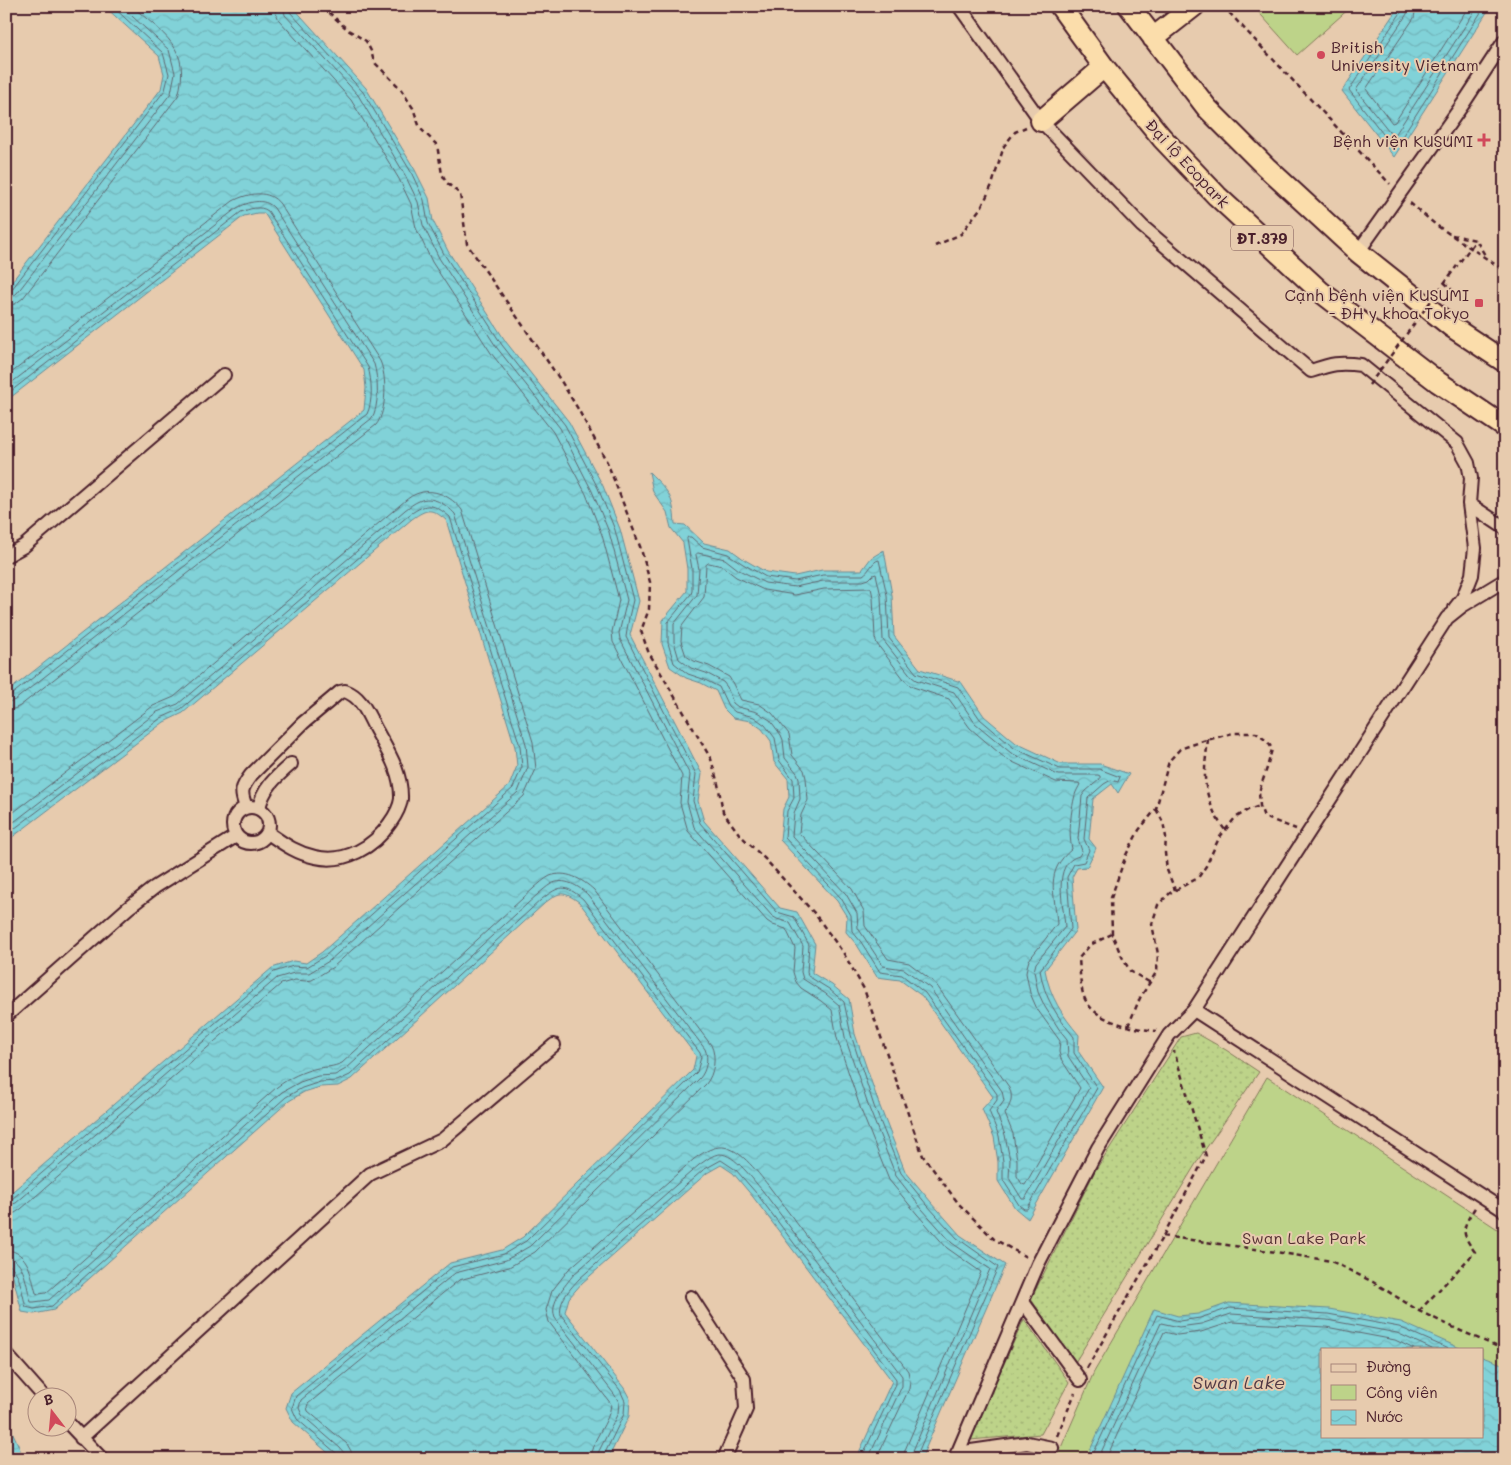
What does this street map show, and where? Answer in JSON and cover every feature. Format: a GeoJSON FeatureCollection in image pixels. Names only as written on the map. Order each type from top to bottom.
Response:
{"type":"FeatureCollection","features":[{"type":"Feature","properties":{"kind":"highway","name":"Đại lộ Ecopark"},"geometry":{"type":"LineString","coordinates":[[1060,6],[1104,67],[1162,138],[1217,196],[1321,292],[1438,382],[1505,427]]}},
{"type":"Feature","properties":{"kind":"highway"},"geometry":{"type":"LineString","coordinates":[[1129,6],[1207,108],[1266,166],[1358,252],[1452,327],[1505,362]]}},
{"type":"Feature","properties":{"kind":"highway"},"geometry":{"type":"LineString","coordinates":[[1153,38],[1194,6]]}},
{"type":"Feature","properties":{"kind":"highway"},"geometry":{"type":"LineString","coordinates":[[1041,121],[1104,67]]}},
{"type":"Feature","properties":{"kind":"street"},"geometry":{"type":"LineString","coordinates":[[956,1456],[1038,1264],[1098,1148],[1170,1035],[1194,1010],[1448,618],[1463,598],[1472,575],[1475,548],[1469,504],[1471,478],[1468,463],[1457,443],[1361,365],[1344,362],[1328,365],[1311,372],[1142,226],[1041,121],[959,6]]}},
{"type":"Feature","properties":{"kind":"street"},"geometry":{"type":"LineString","coordinates":[[1358,252],[1463,104],[1505,40]]}},
{"type":"Feature","properties":{"kind":"street"},"geometry":{"type":"LineString","coordinates":[[6,556],[24,546],[224,375]]}},
{"type":"Feature","properties":{"kind":"street"},"geometry":{"type":"LineString","coordinates":[[1469,504],[1505,528]]}},
{"type":"Feature","properties":{"kind":"street"},"geometry":{"type":"LineString","coordinates":[[1448,618],[1462,606],[1505,580]]}},
{"type":"Feature","properties":{"kind":"street"},"geometry":{"type":"LineString","coordinates":[[268,833],[295,852],[317,858],[341,858],[363,850],[383,835],[395,816],[401,800],[399,779],[393,760],[385,745],[356,696],[345,691],[340,692],[303,723],[245,783],[242,791],[253,808],[268,817],[270,828],[260,842],[243,842],[236,836],[233,820],[241,810],[253,808],[266,789],[292,764]]}},
{"type":"Feature","properties":{"kind":"street"},"geometry":{"type":"LineString","coordinates":[[6,1016],[128,908],[155,887],[236,836]]}},
{"type":"Feature","properties":{"kind":"street"},"geometry":{"type":"LineString","coordinates":[[1194,1010],[1505,1211]]}},
{"type":"Feature","properties":{"kind":"street"},"geometry":{"type":"LineString","coordinates":[[81,1438],[370,1174],[442,1140],[554,1045]]}},
{"type":"Feature","properties":{"kind":"street"},"geometry":{"type":"LineString","coordinates":[[691,1297],[744,1379],[746,1409],[724,1459]]}},
{"type":"Feature","properties":{"kind":"street"},"geometry":{"type":"LineString","coordinates":[[1023,1302],[1080,1380]]}},
{"type":"Feature","properties":{"kind":"street"},"geometry":{"type":"LineString","coordinates":[[6,1354],[36,1388]]}},
{"type":"Feature","properties":{"kind":"street"},"geometry":{"type":"LineString","coordinates":[[78,1435],[102,1459]]}},
{"type":"Feature","properties":{"kind":"street"},"geometry":{"type":"LineString","coordinates":[[956,1456],[1027,1443],[1052,1448]]}},
{"type":"Feature","properties":{"kind":"path"},"geometry":{"type":"LineString","coordinates":[[322,6],[348,30],[366,41],[374,62],[400,88],[413,108],[420,128],[437,145],[442,174],[447,183],[460,194],[467,244],[561,381],[607,462],[641,549],[650,582],[649,609],[641,631],[648,651],[711,759],[723,812],[740,835],[765,859],[815,914],[844,954],[864,989],[923,1156],[959,1204],[994,1239],[1038,1264]]}},
{"type":"Feature","properties":{"kind":"path"},"geometry":{"type":"LineString","coordinates":[[1223,6],[1399,194],[1436,225],[1505,271]]}},
{"type":"Feature","properties":{"kind":"path"},"geometry":{"type":"LineString","coordinates":[[936,246],[961,234],[982,206],[992,185],[1004,146],[1015,132],[1041,121]]}},
{"type":"Feature","properties":{"kind":"path"},"geometry":{"type":"LineString","coordinates":[[1451,234],[1476,240],[1487,258]]}},
{"type":"Feature","properties":{"kind":"path"},"geometry":{"type":"LineString","coordinates":[[1368,385],[1476,240]]}},
{"type":"Feature","properties":{"kind":"path"},"geometry":{"type":"LineString","coordinates":[[1444,282],[1464,303]]}},
{"type":"Feature","properties":{"kind":"path"},"geometry":{"type":"LineString","coordinates":[[1149,982],[1130,971],[1121,955],[1112,934],[1111,898],[1118,875],[1139,830],[1156,809],[1169,761],[1180,749],[1233,733],[1256,733],[1268,742],[1272,749],[1268,768],[1259,792],[1260,806],[1264,817],[1309,834]]}},
{"type":"Feature","properties":{"kind":"path"},"geometry":{"type":"LineString","coordinates":[[1208,739],[1205,773],[1208,795],[1216,816],[1225,830]]}},
{"type":"Feature","properties":{"kind":"path"},"geometry":{"type":"LineString","coordinates":[[1128,1026],[1140,998],[1157,971],[1158,954],[1152,924],[1158,905],[1170,893],[1198,878],[1206,866],[1219,838],[1235,818],[1248,810],[1260,806]]}},
{"type":"Feature","properties":{"kind":"path"},"geometry":{"type":"LineString","coordinates":[[1156,809],[1163,822],[1166,838],[1167,870],[1175,890]]}},
{"type":"Feature","properties":{"kind":"path"},"geometry":{"type":"LineString","coordinates":[[1052,1448],[1080,1380],[1163,1236],[1206,1156],[1170,1035],[1160,1031],[1142,1030],[1128,1026],[1097,1014],[1086,1001],[1080,976],[1079,958],[1090,945],[1112,934]]}},
{"type":"Feature","properties":{"kind":"path"},"geometry":{"type":"LineString","coordinates":[[1419,1310],[1475,1252],[1465,1239],[1465,1224],[1482,1196]]}},
{"type":"Feature","properties":{"kind":"path"},"geometry":{"type":"LineString","coordinates":[[1163,1236],[1332,1261],[1373,1282],[1419,1310],[1505,1350]]}},
{"type":"Feature","properties":{"kind":"green space"},"geometry":{"type":"Polygon","coordinates":[[[1253,6],[1352,6],[1297,55],[1253,6]]]}},
{"type":"Feature","properties":{"kind":"green space"},"geometry":{"type":"Polygon","coordinates":[[[1196,1033],[1259,1072],[1200,1157],[1074,1364],[1031,1299],[1095,1171],[1181,1037],[1196,1033]]]}},
{"type":"Feature","properties":{"kind":"green space","name":"Swan Lake Park"},"geometry":{"type":"Polygon","coordinates":[[[1267,1077],[1505,1234],[1505,1459],[1056,1459],[1094,1372],[1267,1077]]]}},
{"type":"Feature","properties":{"kind":"green space"},"geometry":{"type":"Polygon","coordinates":[[[1024,1319],[1069,1382],[1041,1434],[970,1440],[1024,1319]]]}},
{"type":"Feature","properties":{"kind":"water"},"geometry":{"type":"Polygon","coordinates":[[[104,6],[292,6],[366,88],[415,170],[429,198],[433,221],[448,251],[506,342],[569,422],[603,486],[620,529],[639,601],[630,635],[702,774],[698,801],[704,821],[780,908],[797,912],[815,944],[812,973],[832,985],[849,999],[855,1034],[905,1171],[960,1235],[1005,1265],[921,1459],[856,1459],[892,1381],[753,1197],[733,1173],[721,1165],[707,1173],[582,1283],[569,1298],[565,1312],[624,1388],[630,1399],[629,1416],[608,1459],[335,1459],[293,1422],[286,1408],[291,1393],[450,1263],[502,1250],[523,1237],[693,1070],[696,1056],[579,902],[565,894],[554,896],[545,903],[352,1079],[338,1086],[320,1087],[304,1092],[289,1101],[54,1310],[34,1314],[22,1312],[12,1273],[6,1266],[6,1197],[272,968],[293,961],[306,963],[322,952],[509,786],[517,766],[515,747],[446,520],[437,513],[426,511],[412,519],[183,713],[164,722],[6,842],[6,693],[364,410],[366,388],[364,370],[264,213],[244,216],[6,401],[6,289],[161,89],[164,74],[159,56],[104,6]]]}},
{"type":"Feature","properties":{"kind":"water"},"geometry":{"type":"Polygon","coordinates":[[[1399,6],[1491,6],[1394,157],[1342,91],[1399,6]]]}},
{"type":"Feature","properties":{"kind":"water"},"geometry":{"type":"Polygon","coordinates":[[[649,472],[669,495],[673,506],[675,524],[685,525],[704,543],[730,549],[766,572],[795,576],[822,570],[862,570],[871,558],[884,550],[892,595],[894,636],[920,669],[961,682],[984,716],[1016,743],[1061,764],[1100,764],[1129,774],[1118,793],[1112,784],[1093,799],[1089,839],[1096,848],[1087,867],[1077,868],[1072,877],[1076,930],[1045,970],[1050,989],[1058,1005],[1079,1035],[1078,1051],[1103,1087],[1028,1219],[1015,1208],[998,1181],[998,1162],[994,1137],[982,1109],[993,1097],[922,996],[900,980],[877,977],[857,945],[846,932],[847,917],[837,901],[780,840],[783,809],[789,797],[788,779],[774,762],[771,741],[762,729],[751,721],[733,718],[724,709],[716,691],[686,678],[670,667],[662,644],[663,620],[687,591],[687,569],[683,543],[671,528],[667,512],[653,492],[649,472]]]}},
{"type":"Feature","properties":{"kind":"water","name":"Swan Lake"},"geometry":{"type":"Polygon","coordinates":[[[1229,1303],[1329,1309],[1401,1322],[1460,1348],[1321,1348],[1321,1438],[1484,1438],[1484,1358],[1505,1365],[1505,1459],[1086,1459],[1154,1309],[1178,1316],[1198,1314],[1229,1303]]]}},
{"type":"Feature","properties":{"kind":"water"},"geometry":{"type":"Polygon","coordinates":[[[6,1418],[22,1455],[20,1459],[6,1459],[6,1418]]]}},
{"type":"Feature","properties":{"kind":"place","name":"British University Vietnam"},"geometry":{"type":"Point","coordinates":[1321,55]}},
{"type":"Feature","properties":{"kind":"place","name":"Bệnh viện KUSUMI"},"geometry":{"type":"Point","coordinates":[1484,140]}},
{"type":"Feature","properties":{"kind":"place","name":"Cạnh bệnh viện KUSUMI - ĐH y khoa Tokyo"},"geometry":{"type":"Point","coordinates":[1479,303]}}]}
